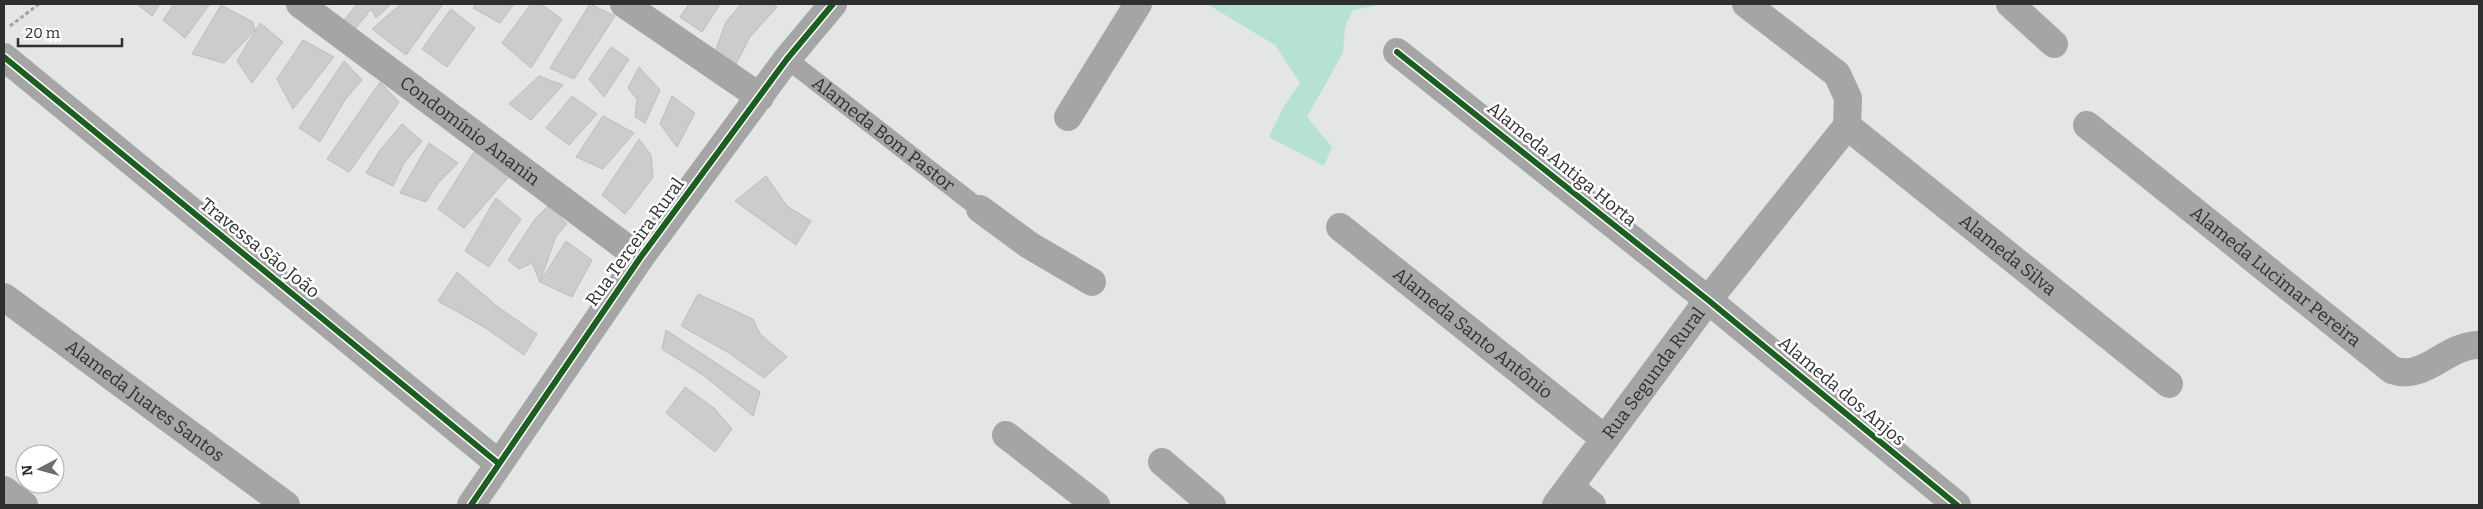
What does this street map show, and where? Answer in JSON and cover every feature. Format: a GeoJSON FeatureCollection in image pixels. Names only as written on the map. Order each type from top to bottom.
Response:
{"type":"FeatureCollection","features":[{"type":"Feature","properties":{"kind":"street","name":"Condomínio Ananin"},"geometry":{"type":"LineString","coordinates":[[300,4],[640,258]]}},
{"type":"Feature","properties":{"kind":"street"},"geometry":{"type":"LineString","coordinates":[[624,4],[760,97]]}},
{"type":"Feature","properties":{"kind":"street","name":"Rua Terceira Rural"},"geometry":{"type":"LineString","coordinates":[[471,505],[640,258],[787,59],[833,4]]}},
{"type":"Feature","properties":{"kind":"street"},"geometry":{"type":"LineString","coordinates":[[1068,117],[1138,4]]}},
{"type":"Feature","properties":{"kind":"street"},"geometry":{"type":"LineString","coordinates":[[1746,4],[1837,74],[1848,98],[1847,126]]}},
{"type":"Feature","properties":{"kind":"street"},"geometry":{"type":"LineString","coordinates":[[2010,4],[2054,44]]}},
{"type":"Feature","properties":{"kind":"street","name":"Alameda Antiga Horta"},"geometry":{"type":"LineString","coordinates":[[1397,52],[1708,300]]}},
{"type":"Feature","properties":{"kind":"street","name":"Travessa São João"},"geometry":{"type":"LineString","coordinates":[[4,57],[498,463]]}},
{"type":"Feature","properties":{"kind":"street","name":"Alameda Lucimar Pereira"},"geometry":{"type":"LineString","coordinates":[[2086,125],[2392,370],[2403,374],[2416,372],[2460,347],[2479,345]]}},
{"type":"Feature","properties":{"kind":"street","name":"Rua Segunda Rural"},"geometry":{"type":"LineString","coordinates":[[1563,496],[1708,300],[1847,126]]}},
{"type":"Feature","properties":{"kind":"street","name":"Alameda Silva"},"geometry":{"type":"LineString","coordinates":[[1847,126],[2169,384]]}},
{"type":"Feature","properties":{"kind":"street"},"geometry":{"type":"LineString","coordinates":[[980,209],[1030,245],[1092,282]]}},
{"type":"Feature","properties":{"kind":"street","name":"Alameda Santo Antônio"},"geometry":{"type":"LineString","coordinates":[[1340,227],[1605,439]]}},
{"type":"Feature","properties":{"kind":"street","name":"Alameda Juares Santos"},"geometry":{"type":"LineString","coordinates":[[4,297],[286,505]]}},
{"type":"Feature","properties":{"kind":"street","name":"Alameda dos Anjos"},"geometry":{"type":"LineString","coordinates":[[1708,300],[1956,505]]}},
{"type":"Feature","properties":{"kind":"street"},"geometry":{"type":"LineString","coordinates":[[1006,435],[1096,505]]}},
{"type":"Feature","properties":{"kind":"street"},"geometry":{"type":"LineString","coordinates":[[1162,462],[1212,505]]}},
{"type":"Feature","properties":{"kind":"street"},"geometry":{"type":"LineString","coordinates":[[4,490],[24,505]]}},
{"type":"Feature","properties":{"kind":"street"},"geometry":{"type":"LineString","coordinates":[[1563,496],[1592,505]]}},
{"type":"Feature","properties":{"kind":"lane","name":"Alameda Bom Pastor"},"geometry":{"type":"LineString","coordinates":[[787,59],[980,209]]}},
{"type":"Feature","properties":{"kind":"path"},"geometry":{"type":"LineString","coordinates":[[4,32],[39,4]]}},
{"type":"Feature","properties":{"kind":"green space"},"geometry":{"type":"Polygon","coordinates":[[[1207,4],[1383,4],[1353,10],[1345,27],[1343,53],[1307,117],[1332,147],[1324,166],[1269,137],[1284,106],[1300,83],[1275,45],[1207,4]]]}},
{"type":"Feature","properties":{"kind":"building"},"geometry":{"type":"Polygon","coordinates":[[[137,4],[160,4],[152,16],[137,4]]]}},
{"type":"Feature","properties":{"kind":"building"},"geometry":{"type":"Polygon","coordinates":[[[174,4],[210,4],[185,38],[163,20],[174,4]]]}},
{"type":"Feature","properties":{"kind":"building"},"geometry":{"type":"Polygon","coordinates":[[[357,4],[391,4],[376,18],[371,9],[356,28],[341,24],[357,4]]]}},
{"type":"Feature","properties":{"kind":"building"},"geometry":{"type":"Polygon","coordinates":[[[401,4],[443,4],[406,55],[372,29],[401,4]]]}},
{"type":"Feature","properties":{"kind":"building"},"geometry":{"type":"Polygon","coordinates":[[[476,4],[514,4],[500,23],[473,8],[476,4]]]}},
{"type":"Feature","properties":{"kind":"building"},"geometry":{"type":"Polygon","coordinates":[[[531,4],[541,4],[562,19],[531,68],[502,43],[531,4]]]}},
{"type":"Feature","properties":{"kind":"building"},"geometry":{"type":"Polygon","coordinates":[[[590,4],[615,16],[574,79],[550,68],[590,4]]]}},
{"type":"Feature","properties":{"kind":"building"},"geometry":{"type":"Polygon","coordinates":[[[689,4],[720,4],[702,32],[680,17],[689,4]]]}},
{"type":"Feature","properties":{"kind":"building"},"geometry":{"type":"Polygon","coordinates":[[[741,4],[770,4],[777,7],[750,37],[735,66],[715,52],[726,22],[741,4]]]}},
{"type":"Feature","properties":{"kind":"building"},"geometry":{"type":"Polygon","coordinates":[[[221,5],[253,22],[255,30],[224,63],[192,54],[221,5]]]}},
{"type":"Feature","properties":{"kind":"building"},"geometry":{"type":"Polygon","coordinates":[[[451,9],[475,28],[447,67],[422,49],[451,9]]]}},
{"type":"Feature","properties":{"kind":"building"},"geometry":{"type":"Polygon","coordinates":[[[260,23],[283,42],[252,83],[237,61],[260,23]]]}},
{"type":"Feature","properties":{"kind":"building"},"geometry":{"type":"Polygon","coordinates":[[[303,40],[334,57],[293,109],[277,79],[303,40]]]}},
{"type":"Feature","properties":{"kind":"building"},"geometry":{"type":"Polygon","coordinates":[[[611,47],[629,59],[604,97],[589,79],[611,47]]]}},
{"type":"Feature","properties":{"kind":"building"},"geometry":{"type":"Polygon","coordinates":[[[344,61],[362,80],[345,100],[320,142],[299,128],[344,61]]]}},
{"type":"Feature","properties":{"kind":"building"},"geometry":{"type":"Polygon","coordinates":[[[639,67],[660,90],[645,123],[635,117],[637,99],[628,88],[639,67]]]}},
{"type":"Feature","properties":{"kind":"building"},"geometry":{"type":"Polygon","coordinates":[[[539,76],[563,85],[531,120],[509,104],[539,76]]]}},
{"type":"Feature","properties":{"kind":"building"},"geometry":{"type":"Polygon","coordinates":[[[380,82],[399,102],[349,172],[327,159],[380,82]]]}},
{"type":"Feature","properties":{"kind":"building"},"geometry":{"type":"Polygon","coordinates":[[[572,96],[597,114],[569,145],[546,128],[572,96]]]}},
{"type":"Feature","properties":{"kind":"building"},"geometry":{"type":"Polygon","coordinates":[[[672,96],[695,113],[677,147],[660,124],[672,96]]]}},
{"type":"Feature","properties":{"kind":"building"},"geometry":{"type":"Polygon","coordinates":[[[603,116],[634,133],[603,169],[576,157],[603,116]]]}},
{"type":"Feature","properties":{"kind":"building"},"geometry":{"type":"Polygon","coordinates":[[[402,124],[422,141],[404,163],[393,186],[366,173],[380,150],[402,124]]]}},
{"type":"Feature","properties":{"kind":"building"},"geometry":{"type":"Polygon","coordinates":[[[639,139],[651,155],[653,177],[625,214],[602,195],[639,139]]]}},
{"type":"Feature","properties":{"kind":"building"},"geometry":{"type":"Polygon","coordinates":[[[429,143],[458,163],[438,183],[426,202],[400,193],[429,143]]]}},
{"type":"Feature","properties":{"kind":"building"},"geometry":{"type":"Polygon","coordinates":[[[474,152],[514,171],[464,228],[438,209],[474,152]]]}},
{"type":"Feature","properties":{"kind":"building"},"geometry":{"type":"Polygon","coordinates":[[[766,176],[787,206],[811,221],[796,245],[735,201],[766,176]]]}},
{"type":"Feature","properties":{"kind":"building"},"geometry":{"type":"Polygon","coordinates":[[[496,198],[521,219],[489,267],[465,251],[496,198]]]}},
{"type":"Feature","properties":{"kind":"building"},"geometry":{"type":"Polygon","coordinates":[[[549,205],[567,224],[556,236],[540,282],[532,263],[519,269],[508,260],[535,219],[549,205]]]}},
{"type":"Feature","properties":{"kind":"building"},"geometry":{"type":"Polygon","coordinates":[[[566,241],[592,260],[572,297],[540,282],[566,241]]]}},
{"type":"Feature","properties":{"kind":"building"},"geometry":{"type":"Polygon","coordinates":[[[457,272],[498,307],[537,334],[524,355],[484,327],[438,301],[457,272]]]}},
{"type":"Feature","properties":{"kind":"building"},"geometry":{"type":"Polygon","coordinates":[[[698,294],[753,319],[760,334],[787,357],[764,378],[729,353],[681,326],[698,294]]]}},
{"type":"Feature","properties":{"kind":"building"},"geometry":{"type":"Polygon","coordinates":[[[666,330],[760,392],[753,416],[703,375],[662,349],[666,330]]]}},
{"type":"Feature","properties":{"kind":"building"},"geometry":{"type":"Polygon","coordinates":[[[685,387],[714,408],[732,429],[715,452],[666,413],[685,387]]]}},
{"type":"Feature","properties":{"kind":"cycle path"},"geometry":{"type":"LineString","coordinates":[[471,505],[640,258],[787,59],[833,4]]}},
{"type":"Feature","properties":{"kind":"cycle path"},"geometry":{"type":"LineString","coordinates":[[1397,52],[1708,300],[1957,505]]}},
{"type":"Feature","properties":{"kind":"cycle path"},"geometry":{"type":"LineString","coordinates":[[4,57],[498,463]]}}]}
